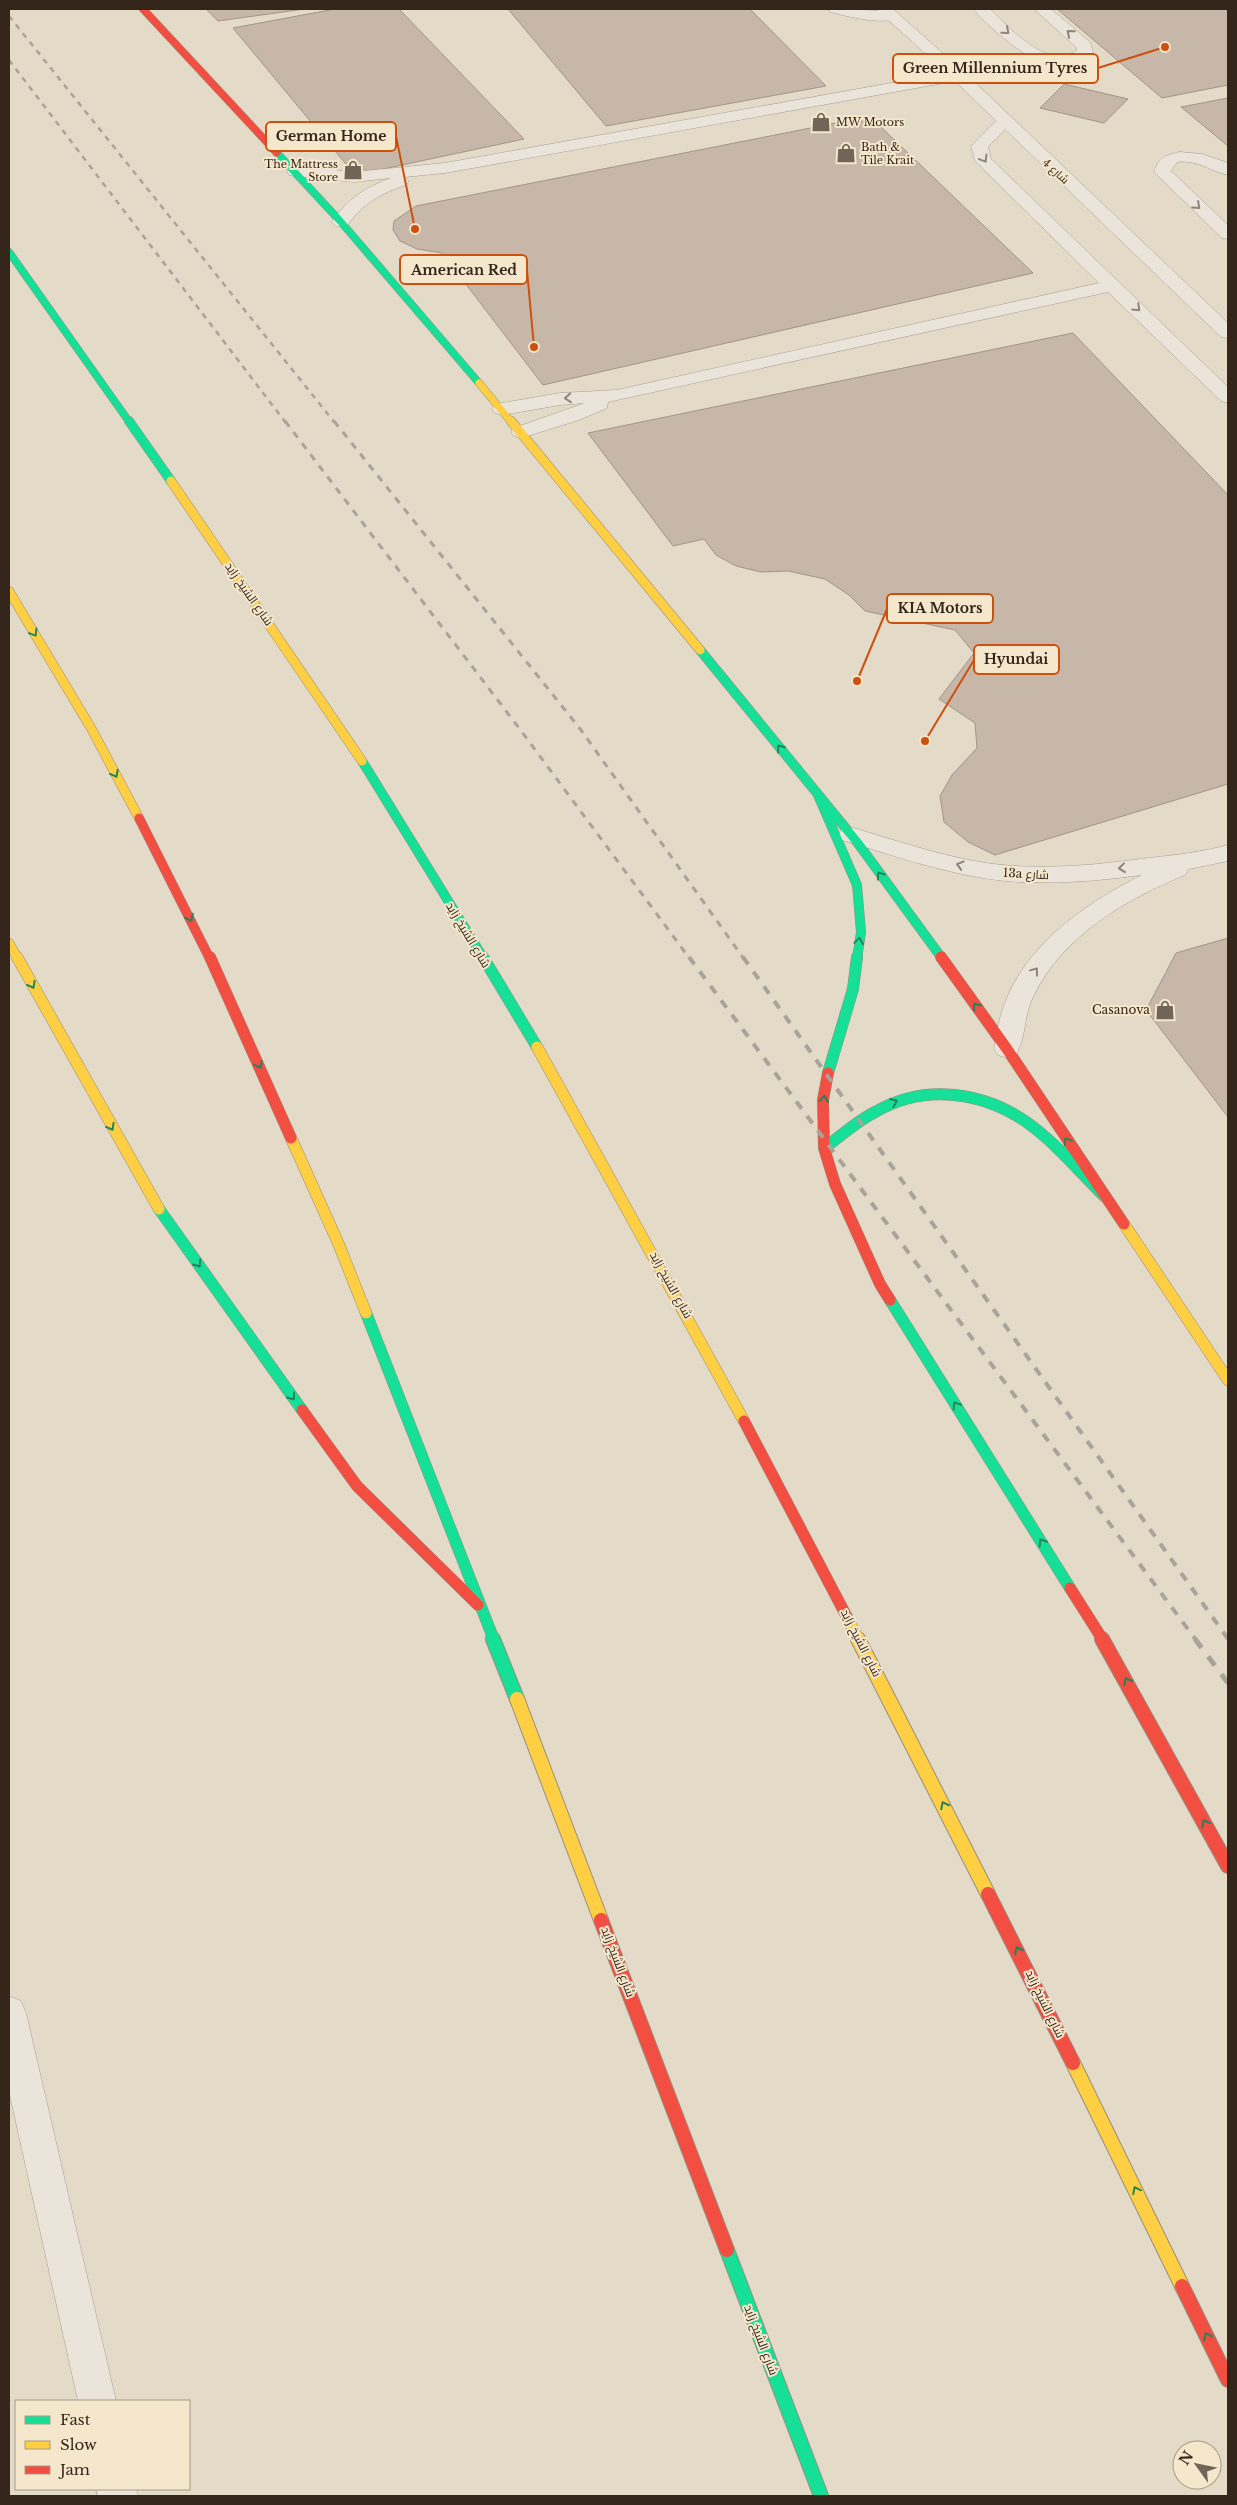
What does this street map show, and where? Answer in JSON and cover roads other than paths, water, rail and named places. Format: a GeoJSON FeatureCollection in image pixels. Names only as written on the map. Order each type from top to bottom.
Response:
{"type":"FeatureCollection","features":[{"type":"Feature","properties":{"kind":"main road"},"geometry":{"type":"LineString","coordinates":[[143,9],[341,222],[502,409],[850,835],[1007,1048],[1228,1380]]}},
{"type":"Feature","properties":{"kind":"main road","name":"شارع الشيخ زايد"},"geometry":{"type":"LineString","coordinates":[[9,252],[301,667],[409,836],[533,1042],[674,1291],[849,1618],[1035,1983],[1228,2380]]}},
{"type":"Feature","properties":{"kind":"main road","name":"شارع الشيخ زايد"},"geometry":{"type":"LineString","coordinates":[[9,591],[91,728],[210,958],[339,1245],[484,1612],[821,2496]]}},
{"type":"Feature","properties":{"kind":"main road"},"geometry":{"type":"LineString","coordinates":[[818,795],[857,885],[860,908],[861,932],[852,989],[831,1060],[824,1100],[824,1148],[835,1184],[880,1284],[1112,1654],[1228,1866]]}},
{"type":"Feature","properties":{"kind":"main road"},"geometry":{"type":"LineString","coordinates":[[9,942],[150,1197],[249,1338],[357,1486],[484,1612]]}},
{"type":"Feature","properties":{"kind":"main road"},"geometry":{"type":"LineString","coordinates":[[824,1148],[868,1116],[896,1101],[929,1091],[966,1095],[992,1100],[1019,1116],[1050,1140],[1104,1196]]}},
{"type":"Feature","properties":{"kind":"street"},"geometry":{"type":"LineString","coordinates":[[836,9],[856,14],[887,12]]}},
{"type":"Feature","properties":{"kind":"street"},"geometry":{"type":"LineString","coordinates":[[981,9],[1031,53],[1041,58],[1062,61],[1080,57],[1085,52],[1084,45],[1042,9]]}},
{"type":"Feature","properties":{"kind":"street","name":"شارع 4"},"geometry":{"type":"LineString","coordinates":[[887,12],[958,76],[1004,122],[1228,333]]}},
{"type":"Feature","properties":{"kind":"street"},"geometry":{"type":"LineString","coordinates":[[295,171],[354,177],[445,168],[958,76]]}},
{"type":"Feature","properties":{"kind":"street"},"geometry":{"type":"LineString","coordinates":[[1004,122],[979,146],[983,161],[1114,285],[1228,397]]}},
{"type":"Feature","properties":{"kind":"street"},"geometry":{"type":"LineString","coordinates":[[1228,170],[1207,159],[1184,157],[1167,162],[1162,167],[1162,172],[1228,234]]}},
{"type":"Feature","properties":{"kind":"street"},"geometry":{"type":"LineString","coordinates":[[341,222],[355,203],[375,190],[445,168]]}},
{"type":"Feature","properties":{"kind":"street"},"geometry":{"type":"LineString","coordinates":[[502,409],[560,399],[617,396],[1114,285]]}},
{"type":"Feature","properties":{"kind":"street"},"geometry":{"type":"LineString","coordinates":[[521,432],[572,416],[617,396]]}},
{"type":"Feature","properties":{"kind":"street","name":"13a شارع"},"geometry":{"type":"LineString","coordinates":[[850,835],[969,868],[1033,875],[1061,875],[1205,859]]}},
{"type":"Feature","properties":{"kind":"street","name":"13a شارع"},"geometry":{"type":"LineString","coordinates":[[1007,1048],[1016,1004],[1032,973],[1077,924],[1145,884],[1205,859],[1228,853]]}},
{"type":"Feature","properties":{"kind":"street"},"geometry":{"type":"LineString","coordinates":[[9,2013],[96,2400]]}},
{"type":"Feature","properties":{"kind":"railway"},"geometry":{"type":"LineString","coordinates":[[9,16],[335,423]]}},
{"type":"Feature","properties":{"kind":"railway"},"geometry":{"type":"LineString","coordinates":[[9,60],[286,423]]}},
{"type":"Feature","properties":{"kind":"railway"},"geometry":{"type":"LineString","coordinates":[[285,421],[519,728],[690,959]]}},
{"type":"Feature","properties":{"kind":"railway"},"geometry":{"type":"LineString","coordinates":[[334,421],[581,730],[744,959]]}},
{"type":"Feature","properties":{"kind":"railway"},"geometry":{"type":"LineString","coordinates":[[689,957],[1196,1640]]}},
{"type":"Feature","properties":{"kind":"railway"},"geometry":{"type":"LineString","coordinates":[[743,957],[1228,1639]]}},
{"type":"Feature","properties":{"kind":"railway"},"geometry":{"type":"LineString","coordinates":[[1195,1639],[1228,1683]]}},
{"type":"Feature","properties":{"kind":"place","name":"Green Millennium Tyres"},"geometry":{"type":"Point","coordinates":[1165,47]}},
{"type":"Feature","properties":{"kind":"place","name":"MW Motors"},"geometry":{"type":"Point","coordinates":[821,122]}},
{"type":"Feature","properties":{"kind":"place","name":"Bath & Tile Krait"},"geometry":{"type":"Point","coordinates":[846,153]}},
{"type":"Feature","properties":{"kind":"place","name":"The Mattress Store"},"geometry":{"type":"Point","coordinates":[353,170]}},
{"type":"Feature","properties":{"kind":"place","name":"German Home"},"geometry":{"type":"Point","coordinates":[415,229]}},
{"type":"Feature","properties":{"kind":"place","name":"American Red"},"geometry":{"type":"Point","coordinates":[534,347]}},
{"type":"Feature","properties":{"kind":"place","name":"KIA Motors"},"geometry":{"type":"Point","coordinates":[857,681]}},
{"type":"Feature","properties":{"kind":"place","name":"Hyundai"},"geometry":{"type":"Point","coordinates":[925,741]}},
{"type":"Feature","properties":{"kind":"place","name":"Casanova"},"geometry":{"type":"Point","coordinates":[1165,1010]}}]}
